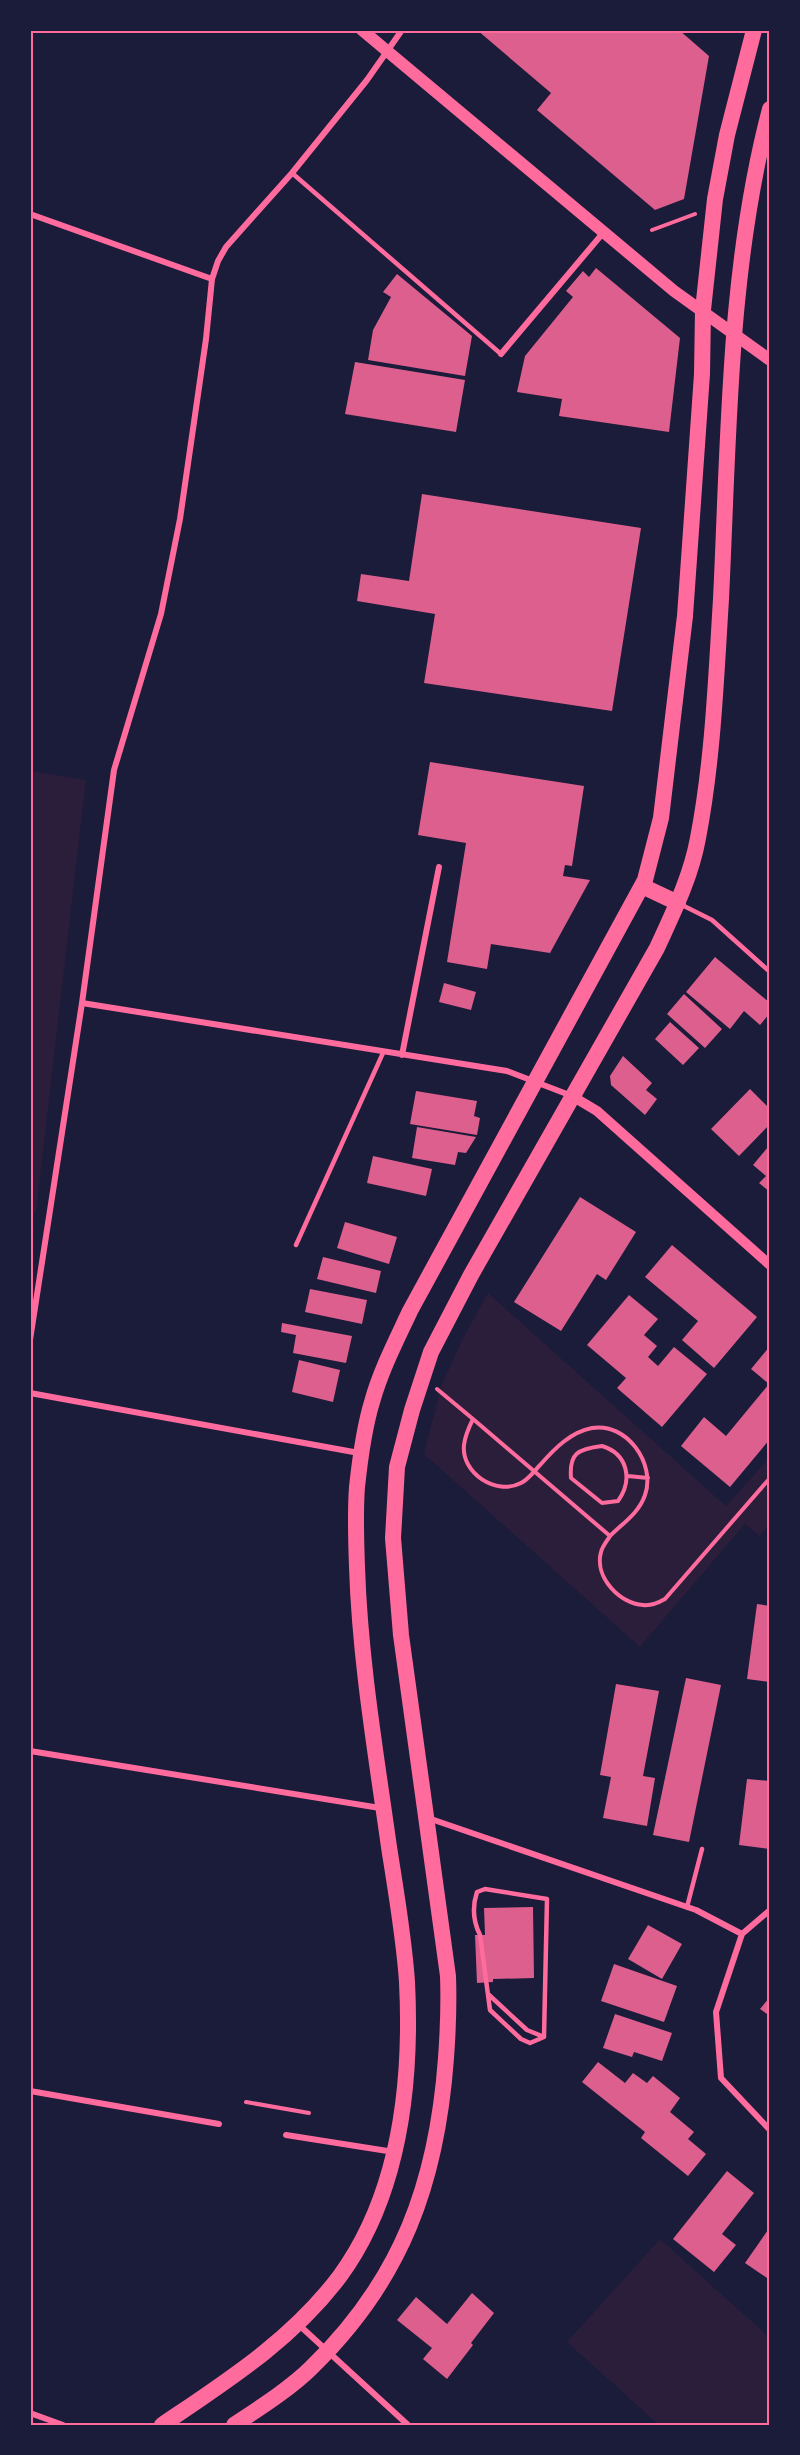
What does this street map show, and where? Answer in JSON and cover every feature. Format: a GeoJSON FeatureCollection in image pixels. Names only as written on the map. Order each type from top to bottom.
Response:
{"type":"FeatureCollection","features":[{"type":"Feature","properties":{"kind":"highway"},"geometry":{"type":"LineString","coordinates":[[162,2425],[238,2373],[299,2325],[340,2275],[370,2225],[395,2152],[400,2126],[407,2052],[406,1981],[361,1644],[356,1525],[357,1486],[362,1454],[372,1403],[391,1351],[410,1311],[642,886],[662,818],[684,627],[702,374],[703,310],[715,199],[727,135],[754,30]]}},
{"type":"Feature","properties":{"kind":"highway"},"geometry":{"type":"LineString","coordinates":[[234,2425],[309,2370],[327,2352],[364,2306],[392,2264],[421,2199],[433,2151],[444,2086],[449,2005],[448,1976],[397,1588],[393,1538],[397,1467],[431,1352],[471,1275],[657,948],[678,903],[698,840],[713,717],[733,333],[760,148],[770,109]]}},
{"type":"Feature","properties":{"kind":"highway"},"geometry":{"type":"LineString","coordinates":[[642,886],[678,903]]}},
{"type":"Feature","properties":{"kind":"main road"},"geometry":{"type":"LineString","coordinates":[[362,30],[674,291],[770,360]]}},
{"type":"Feature","properties":{"kind":"street"},"geometry":{"type":"LineString","coordinates":[[30,1340],[82,1003],[114,770],[161,614],[180,519],[206,339],[212,279],[226,247],[292,173],[402,30]]}},
{"type":"Feature","properties":{"kind":"street"},"geometry":{"type":"LineString","coordinates":[[30,214],[212,279]]}},
{"type":"Feature","properties":{"kind":"street"},"geometry":{"type":"LineString","coordinates":[[501,354],[604,232]]}},
{"type":"Feature","properties":{"kind":"street"},"geometry":{"type":"LineString","coordinates":[[402,1055],[439,867]]}},
{"type":"Feature","properties":{"kind":"street"},"geometry":{"type":"LineString","coordinates":[[82,1003],[507,1071],[537,1081],[572,1096],[597,1111],[770,1265]]}},
{"type":"Feature","properties":{"kind":"street"},"geometry":{"type":"LineString","coordinates":[[30,1394],[362,1454]]}},
{"type":"Feature","properties":{"kind":"street"},"geometry":{"type":"LineString","coordinates":[[30,1750],[384,1808]]}},
{"type":"Feature","properties":{"kind":"street"},"geometry":{"type":"LineString","coordinates":[[426,1817],[687,1907],[742,1934]]}},
{"type":"Feature","properties":{"kind":"street"},"geometry":{"type":"LineString","coordinates":[[770,1910],[742,1934],[716,2012],[721,2078],[770,2130]]}},
{"type":"Feature","properties":{"kind":"street"},"geometry":{"type":"LineString","coordinates":[[30,2091],[219,2124]]}},
{"type":"Feature","properties":{"kind":"street"},"geometry":{"type":"LineString","coordinates":[[286,2135],[395,2152]]}},
{"type":"Feature","properties":{"kind":"street"},"geometry":{"type":"LineString","coordinates":[[299,2325],[408,2425]]}},
{"type":"Feature","properties":{"kind":"street"},"geometry":{"type":"LineString","coordinates":[[30,2413],[63,2425]]}},
{"type":"Feature","properties":{"kind":"lane"},"geometry":{"type":"LineString","coordinates":[[292,173],[501,354]]}},
{"type":"Feature","properties":{"kind":"lane"},"geometry":{"type":"LineString","coordinates":[[678,903],[712,920],[770,972]]}},
{"type":"Feature","properties":{"kind":"lane"},"geometry":{"type":"LineString","coordinates":[[296,1245],[384,1053]]}},
{"type":"Feature","properties":{"kind":"lane"},"geometry":{"type":"LineString","coordinates":[[687,1907],[702,1849]]}},
{"type":"Feature","properties":{"kind":"lane"},"geometry":{"type":"LineString","coordinates":[[485,1889],[547,1899],[544,2037],[530,2043],[521,2039],[490,2010],[480,1935],[475,1925],[474,1903],[477,1892],[485,1889]]}},
{"type":"Feature","properties":{"kind":"lane"},"geometry":{"type":"LineString","coordinates":[[487,1993],[527,2030],[544,2037]]}},
{"type":"Feature","properties":{"kind":"path"},"geometry":{"type":"LineString","coordinates":[[652,230],[695,214]]}},
{"type":"Feature","properties":{"kind":"path"},"geometry":{"type":"LineString","coordinates":[[438,1389],[610,1536]]}},
{"type":"Feature","properties":{"kind":"path"},"geometry":{"type":"LineString","coordinates":[[473,1419],[464,1445],[465,1457],[472,1470],[484,1481],[494,1486],[521,1484],[561,1443],[577,1432],[595,1428],[619,1434],[628,1440],[643,1457],[648,1478],[645,1496],[638,1510],[610,1536],[601,1552],[602,1571],[606,1581],[612,1589],[632,1603],[656,1604],[665,1599],[770,1478]]}},
{"type":"Feature","properties":{"kind":"path"},"geometry":{"type":"LineString","coordinates":[[602,1446],[617,1454],[628,1476],[624,1494],[618,1501],[602,1503],[572,1478],[570,1463],[574,1455],[581,1451],[602,1446]]}},
{"type":"Feature","properties":{"kind":"path"},"geometry":{"type":"LineString","coordinates":[[628,1476],[648,1478]]}},
{"type":"Feature","properties":{"kind":"path"},"geometry":{"type":"LineString","coordinates":[[246,2102],[309,2113]]}},
{"type":"Feature","properties":{"kind":"shaded area"},"geometry":{"type":"Polygon","coordinates":[[[30,771],[86,780],[36,1212],[30,1211],[30,771]]]}},
{"type":"Feature","properties":{"kind":"shaded area"},"geometry":{"type":"Polygon","coordinates":[[[488,1293],[726,1506],[770,1457],[770,1524],[759,1536],[745,1524],[640,1647],[424,1454],[441,1387],[462,1340],[488,1293]]]}},
{"type":"Feature","properties":{"kind":"shaded area"},"geometry":{"type":"Polygon","coordinates":[[[660,2239],[770,2338],[770,2425],[659,2425],[567,2342],[660,2239]]]}},
{"type":"Feature","properties":{"kind":"building"},"geometry":{"type":"Polygon","coordinates":[[[477,30],[679,30],[709,56],[684,199],[655,210],[537,110],[551,93],[477,30]]]}},
{"type":"Feature","properties":{"kind":"building"},"geometry":{"type":"Polygon","coordinates":[[[596,268],[680,338],[669,432],[559,416],[562,399],[517,392],[525,356],[573,297],[566,291],[583,271],[589,277],[596,268]]]}},
{"type":"Feature","properties":{"kind":"building"},"geometry":{"type":"Polygon","coordinates":[[[397,274],[472,336],[465,376],[368,360],[373,330],[391,297],[383,292],[397,274]]]}},
{"type":"Feature","properties":{"kind":"building"},"geometry":{"type":"Polygon","coordinates":[[[355,362],[465,380],[456,432],[345,414],[355,362]]]}},
{"type":"Feature","properties":{"kind":"building"},"geometry":{"type":"Polygon","coordinates":[[[422,494],[641,528],[612,711],[424,683],[435,614],[357,601],[361,574],[409,581],[422,494]]]}},
{"type":"Feature","properties":{"kind":"building"},"geometry":{"type":"Polygon","coordinates":[[[430,762],[584,786],[572,866],[565,865],[563,876],[590,880],[550,953],[491,944],[487,969],[447,962],[466,843],[418,835],[430,762]]]}},
{"type":"Feature","properties":{"kind":"building"},"geometry":{"type":"Polygon","coordinates":[[[715,957],[770,1003],[770,1013],[760,1025],[744,1011],[730,1029],[686,992],[715,957]]]}},
{"type":"Feature","properties":{"kind":"building"},"geometry":{"type":"Polygon","coordinates":[[[444,983],[476,992],[471,1010],[439,1002],[444,983]]]}},
{"type":"Feature","properties":{"kind":"building"},"geometry":{"type":"Polygon","coordinates":[[[684,994],[722,1029],[705,1048],[667,1014],[684,994]]]}},
{"type":"Feature","properties":{"kind":"building"},"geometry":{"type":"Polygon","coordinates":[[[670,1022],[699,1048],[683,1065],[655,1039],[670,1022]]]}},
{"type":"Feature","properties":{"kind":"building"},"geometry":{"type":"Polygon","coordinates":[[[623,1056],[652,1083],[646,1090],[657,1099],[645,1115],[611,1085],[610,1076],[623,1056]]]}},
{"type":"Feature","properties":{"kind":"building"},"geometry":{"type":"Polygon","coordinates":[[[750,1089],[770,1109],[770,1124],[739,1156],[711,1129],[750,1089]]]}},
{"type":"Feature","properties":{"kind":"building"},"geometry":{"type":"Polygon","coordinates":[[[416,1091],[477,1101],[474,1116],[480,1118],[477,1135],[410,1124],[416,1091]]]}},
{"type":"Feature","properties":{"kind":"building"},"geometry":{"type":"Polygon","coordinates":[[[417,1127],[476,1137],[466,1153],[458,1152],[455,1165],[412,1158],[417,1127]]]}},
{"type":"Feature","properties":{"kind":"building"},"geometry":{"type":"Polygon","coordinates":[[[768,1147],[770,1148],[770,1192],[759,1183],[766,1176],[753,1165],[768,1147]]]}},
{"type":"Feature","properties":{"kind":"building"},"geometry":{"type":"Polygon","coordinates":[[[373,1156],[432,1169],[426,1196],[367,1183],[373,1156]]]}},
{"type":"Feature","properties":{"kind":"building"},"geometry":{"type":"Polygon","coordinates":[[[580,1197],[636,1232],[606,1280],[597,1274],[561,1331],[514,1302],[580,1197]]]}},
{"type":"Feature","properties":{"kind":"building"},"geometry":{"type":"Polygon","coordinates":[[[345,1222],[397,1237],[389,1264],[337,1248],[345,1222]]]}},
{"type":"Feature","properties":{"kind":"building"},"geometry":{"type":"Polygon","coordinates":[[[672,1245],[757,1317],[714,1368],[682,1340],[698,1321],[645,1277],[672,1245]]]}},
{"type":"Feature","properties":{"kind":"building"},"geometry":{"type":"Polygon","coordinates":[[[323,1257],[381,1271],[376,1293],[317,1279],[323,1257]]]}},
{"type":"Feature","properties":{"kind":"building"},"geometry":{"type":"Polygon","coordinates":[[[310,1289],[367,1300],[362,1324],[305,1312],[310,1289]]]}},
{"type":"Feature","properties":{"kind":"building"},"geometry":{"type":"Polygon","coordinates":[[[629,1295],[658,1319],[644,1335],[657,1346],[648,1357],[658,1366],[674,1347],[707,1374],[662,1427],[617,1388],[626,1378],[587,1345],[629,1295]]]}},
{"type":"Feature","properties":{"kind":"building"},"geometry":{"type":"Polygon","coordinates":[[[282,1323],[352,1336],[346,1363],[293,1353],[296,1335],[281,1332],[282,1323]]]}},
{"type":"Feature","properties":{"kind":"building"},"geometry":{"type":"Polygon","coordinates":[[[770,1346],[770,1439],[730,1487],[681,1446],[704,1417],[726,1436],[769,1384],[751,1369],[770,1346]]]}},
{"type":"Feature","properties":{"kind":"building"},"geometry":{"type":"Polygon","coordinates":[[[299,1360],[340,1370],[333,1402],[292,1392],[299,1360]]]}},
{"type":"Feature","properties":{"kind":"building"},"geometry":{"type":"Polygon","coordinates":[[[757,1604],[770,1606],[770,1682],[747,1679],[757,1604]]]}},
{"type":"Feature","properties":{"kind":"building"},"geometry":{"type":"Polygon","coordinates":[[[686,1678],[721,1685],[689,1842],[653,1835],[686,1678]]]}},
{"type":"Feature","properties":{"kind":"building"},"geometry":{"type":"Polygon","coordinates":[[[616,1684],[659,1691],[643,1776],[655,1778],[647,1826],[603,1818],[611,1777],[600,1775],[616,1684]]]}},
{"type":"Feature","properties":{"kind":"building"},"geometry":{"type":"Polygon","coordinates":[[[747,1779],[770,1781],[770,1849],[739,1845],[747,1779]]]}},
{"type":"Feature","properties":{"kind":"building"},"geometry":{"type":"Polygon","coordinates":[[[533,1907],[534,1978],[493,1979],[493,1982],[477,1983],[475,1935],[485,1935],[484,1908],[533,1907]]]}},
{"type":"Feature","properties":{"kind":"building"},"geometry":{"type":"Polygon","coordinates":[[[648,1925],[682,1944],[662,1979],[628,1959],[648,1925]]]}},
{"type":"Feature","properties":{"kind":"building"},"geometry":{"type":"Polygon","coordinates":[[[614,1964],[677,1986],[664,2022],[601,2001],[614,1964]]]}},
{"type":"Feature","properties":{"kind":"building"},"geometry":{"type":"Polygon","coordinates":[[[770,1997],[770,2016],[760,2009],[770,1997]]]}},
{"type":"Feature","properties":{"kind":"building"},"geometry":{"type":"Polygon","coordinates":[[[615,2014],[672,2033],[662,2061],[634,2052],[632,2057],[603,2048],[615,2014]]]}},
{"type":"Feature","properties":{"kind":"building"},"geometry":{"type":"Polygon","coordinates":[[[598,2062],[625,2083],[633,2073],[647,2083],[653,2076],[680,2098],[670,2112],[694,2132],[688,2139],[706,2154],[688,2176],[641,2138],[645,2132],[582,2082],[598,2062]]]}},
{"type":"Feature","properties":{"kind":"building"},"geometry":{"type":"Polygon","coordinates":[[[727,2171],[754,2193],[722,2234],[736,2245],[714,2272],[673,2239],[727,2171]]]}},
{"type":"Feature","properties":{"kind":"building"},"geometry":{"type":"Polygon","coordinates":[[[770,2227],[770,2280],[745,2263],[770,2227]]]}},
{"type":"Feature","properties":{"kind":"building"},"geometry":{"type":"Polygon","coordinates":[[[472,2293],[494,2313],[447,2379],[423,2359],[432,2348],[397,2320],[416,2297],[447,2324],[472,2293]]]}}]}
